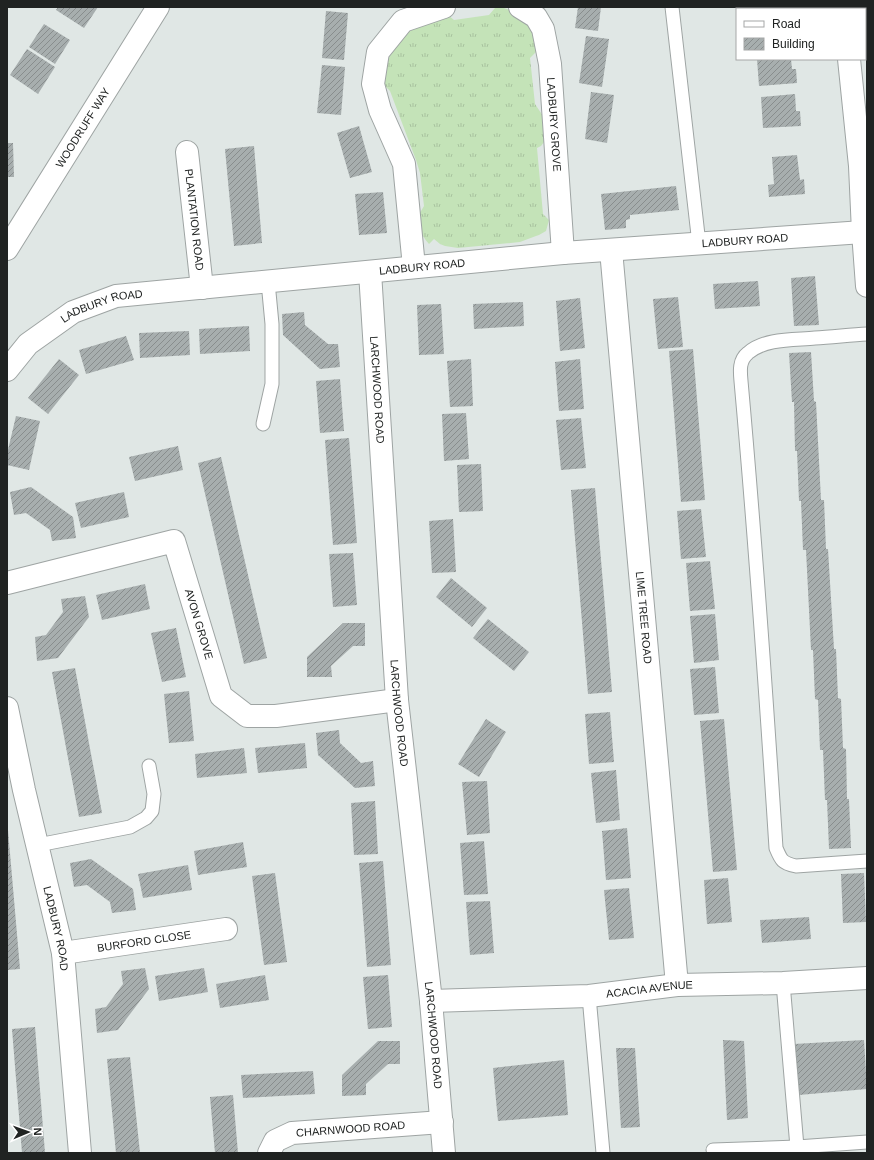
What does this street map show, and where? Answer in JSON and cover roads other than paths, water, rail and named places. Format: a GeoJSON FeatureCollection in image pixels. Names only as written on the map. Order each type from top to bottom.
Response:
{"type":"FeatureCollection","features":[{"type":"Feature","properties":{"kind":"street","name":"WOODRUFF WAY"},"geometry":{"type":"LineString","coordinates":[[7,249],[158,7]]}},
{"type":"Feature","properties":{"kind":"street"},"geometry":{"type":"LineString","coordinates":[[414,267],[404,164],[380,110],[373,84],[378,52],[403,21],[444,7]]}},
{"type":"Feature","properties":{"kind":"street","name":"LADBURY GROVE"},"geometry":{"type":"LineString","coordinates":[[520,7],[536,17],[543,29],[550,64],[563,253]]}},
{"type":"Feature","properties":{"kind":"street"},"geometry":{"type":"LineString","coordinates":[[850,60],[863,166],[863,232],[867,286]]}},
{"type":"Feature","properties":{"kind":"street","name":"PLANTATION ROAD"},"geometry":{"type":"LineString","coordinates":[[187,152],[202,288]]}},
{"type":"Feature","properties":{"kind":"street","name":"LADBURY ROAD"},"geometry":{"type":"LineString","coordinates":[[7,370],[28,344],[73,312],[116,296],[563,253],[863,232]]}},
{"type":"Feature","properties":{"kind":"street","name":"LIME TREE ROAD"},"geometry":{"type":"LineString","coordinates":[[611,250],[677,985]]}},
{"type":"Feature","properties":{"kind":"street","name":"LARCHWOOD ROAD"},"geometry":{"type":"LineString","coordinates":[[370,272],[397,700],[431,1000],[444,1153]]}},
{"type":"Feature","properties":{"kind":"street","name":"AVON GROVE"},"geometry":{"type":"LineString","coordinates":[[7,583],[174,541],[221,696],[247,716],[276,716],[397,700]]}},
{"type":"Feature","properties":{"kind":"street","name":"LADBURY ROAD"},"geometry":{"type":"LineString","coordinates":[[7,708],[16,791],[38,845],[63,953],[80,1153]]}},
{"type":"Feature","properties":{"kind":"street","name":"BURFORD CLOSE"},"geometry":{"type":"LineString","coordinates":[[63,953],[226,929]]}},
{"type":"Feature","properties":{"kind":"street","name":"ACACIA AVENUE"},"geometry":{"type":"LineString","coordinates":[[431,1000],[588,996],[677,985],[783,983],[867,978]]}},
{"type":"Feature","properties":{"kind":"street","name":"CHARNWOOD ROAD"},"geometry":{"type":"LineString","coordinates":[[269,1153],[275,1141],[292,1133],[442,1122]]}},
{"type":"Feature","properties":{"kind":"lane"},"geometry":{"type":"LineString","coordinates":[[672,7],[699,244]]}},
{"type":"Feature","properties":{"kind":"lane"},"geometry":{"type":"LineString","coordinates":[[263,424],[272,384],[272,324],[268,282]]}},
{"type":"Feature","properties":{"kind":"lane"},"geometry":{"type":"LineString","coordinates":[[867,334],[786,340],[756,347],[746,354],[740,364],[740,381],[765,670],[776,848],[780,859],[787,864],[796,866],[867,861]]}},
{"type":"Feature","properties":{"kind":"lane"},"geometry":{"type":"LineString","coordinates":[[38,845],[130,827],[146,818],[152,811],[154,794],[149,766]]}},
{"type":"Feature","properties":{"kind":"lane"},"geometry":{"type":"LineString","coordinates":[[783,983],[798,1147]]}},
{"type":"Feature","properties":{"kind":"lane"},"geometry":{"type":"LineString","coordinates":[[588,996],[603,1153]]}},
{"type":"Feature","properties":{"kind":"lane"},"geometry":{"type":"LineString","coordinates":[[713,1150],[798,1147],[867,1142]]}}]}
